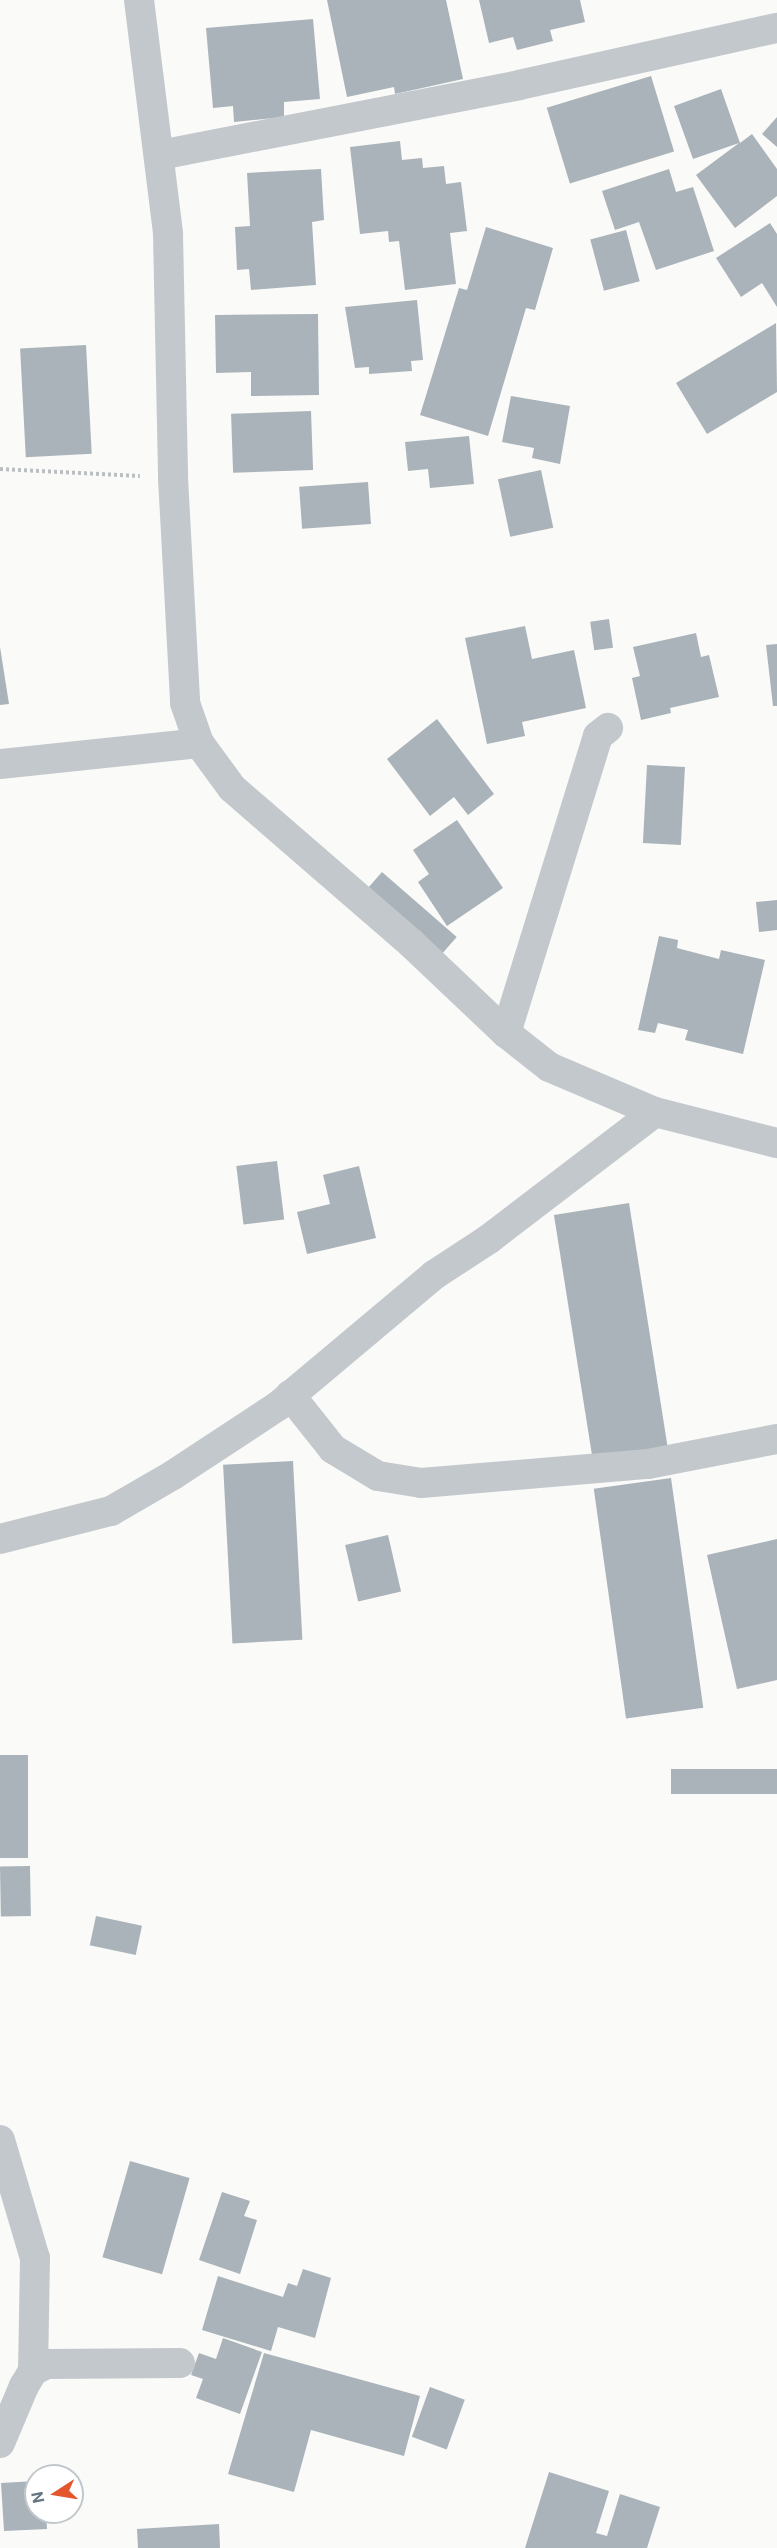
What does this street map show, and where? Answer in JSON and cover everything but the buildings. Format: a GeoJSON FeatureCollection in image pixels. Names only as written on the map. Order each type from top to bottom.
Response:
{"type":"FeatureCollection","features":[{"type":"Feature","properties":{"kind":"street"},"geometry":{"type":"LineString","coordinates":[[140,0],[168,234],[173,478],[185,703],[199,743],[232,788],[411,943],[506,1033],[549,1066],[654,1112],[777,1143]]}},
{"type":"Feature","properties":{"kind":"street"},"geometry":{"type":"LineString","coordinates":[[160,155],[519,85],[777,28]]}},
{"type":"Feature","properties":{"kind":"street"},"geometry":{"type":"LineString","coordinates":[[506,1033],[598,736],[608,728]]}},
{"type":"Feature","properties":{"kind":"street"},"geometry":{"type":"LineString","coordinates":[[0,764],[199,743]]}},
{"type":"Feature","properties":{"kind":"street"},"geometry":{"type":"LineString","coordinates":[[0,1539],[111,1511],[173,1475],[290,1395],[434,1275],[489,1239],[654,1112]]}},
{"type":"Feature","properties":{"kind":"street"},"geometry":{"type":"LineString","coordinates":[[290,1395],[333,1449],[378,1476],[421,1483],[648,1464],[777,1439]]}},
{"type":"Feature","properties":{"kind":"street"},"geometry":{"type":"LineString","coordinates":[[0,2140],[35,2258],[33,2371],[0,2443]]}},
{"type":"Feature","properties":{"kind":"street"},"geometry":{"type":"LineString","coordinates":[[33,2371],[66,2362],[180,2363]]}},
{"type":"Feature","properties":{"kind":"path"},"geometry":{"type":"LineString","coordinates":[[0,470],[173,478]]}}]}
